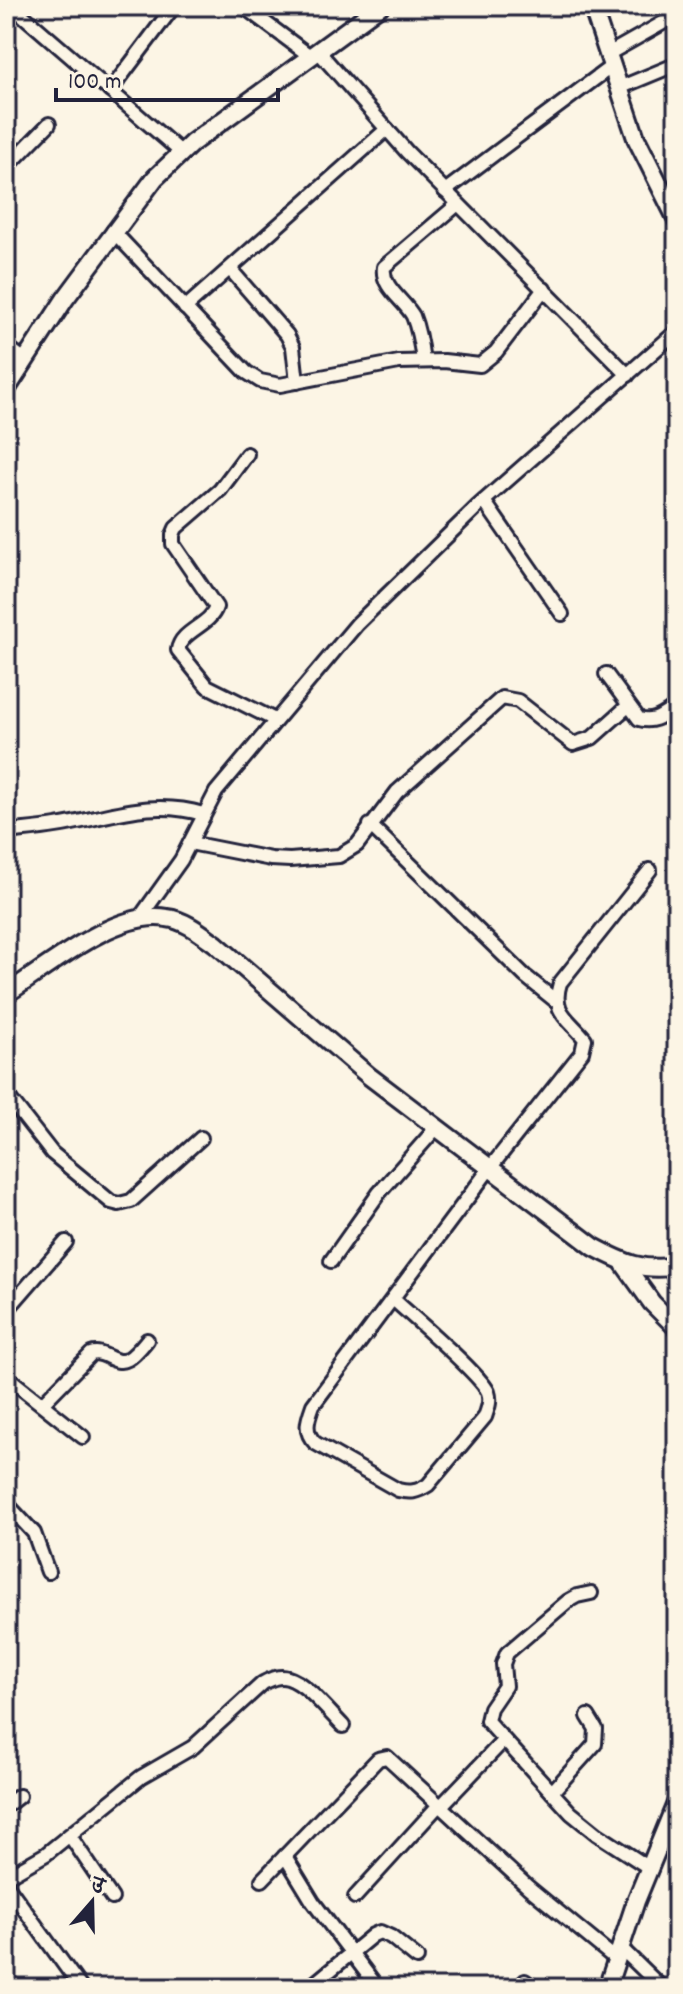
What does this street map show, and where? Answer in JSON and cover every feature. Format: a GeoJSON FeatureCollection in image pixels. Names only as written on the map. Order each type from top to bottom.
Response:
{"type":"FeatureCollection","features":[{"type":"Feature","properties":{"kind":"street"},"geometry":{"type":"LineString","coordinates":[[12,6],[182,153]]}},
{"type":"Feature","properties":{"kind":"street"},"geometry":{"type":"LineString","coordinates":[[110,91],[174,6]]}},
{"type":"Feature","properties":{"kind":"street"},"geometry":{"type":"LineString","coordinates":[[243,6],[314,53],[445,191],[628,375]]}},
{"type":"Feature","properties":{"kind":"street"},"geometry":{"type":"LineString","coordinates":[[6,390],[113,231],[155,178],[182,153],[380,6]]}},
{"type":"Feature","properties":{"kind":"street"},"geometry":{"type":"LineString","coordinates":[[592,6],[636,138],[677,220]]}},
{"type":"Feature","properties":{"kind":"street"},"geometry":{"type":"LineString","coordinates":[[445,191],[610,60],[677,15]]}},
{"type":"Feature","properties":{"kind":"street"},"geometry":{"type":"LineString","coordinates":[[619,88],[677,64]]}},
{"type":"Feature","properties":{"kind":"street"},"geometry":{"type":"LineString","coordinates":[[6,168],[49,124]]}},
{"type":"Feature","properties":{"kind":"street"},"geometry":{"type":"LineString","coordinates":[[185,308],[387,129]]}},
{"type":"Feature","properties":{"kind":"street"},"geometry":{"type":"LineString","coordinates":[[423,361],[420,334],[412,314],[385,280],[384,267],[458,204]]}},
{"type":"Feature","properties":{"kind":"street"},"geometry":{"type":"LineString","coordinates":[[113,231],[246,372],[270,385],[423,361],[480,365],[496,352],[544,289]]}},
{"type":"Feature","properties":{"kind":"street"},"geometry":{"type":"LineString","coordinates":[[230,269],[287,335],[293,347],[297,382]]}},
{"type":"Feature","properties":{"kind":"street"},"geometry":{"type":"LineString","coordinates":[[141,916],[190,843],[203,814],[229,774],[357,624],[484,501],[677,331]]}},
{"type":"Feature","properties":{"kind":"street"},"geometry":{"type":"LineString","coordinates":[[6,346],[25,360]]}},
{"type":"Feature","properties":{"kind":"street"},"geometry":{"type":"LineString","coordinates":[[247,454],[220,490],[176,528],[173,535],[173,544],[216,607],[212,616],[181,640],[178,650],[207,686],[275,720]]}},
{"type":"Feature","properties":{"kind":"street"},"geometry":{"type":"LineString","coordinates":[[484,501],[562,614]]}},
{"type":"Feature","properties":{"kind":"street"},"geometry":{"type":"LineString","coordinates":[[606,674],[639,719],[649,721],[677,706]]}},
{"type":"Feature","properties":{"kind":"street"},"geometry":{"type":"LineString","coordinates":[[190,843],[271,859],[339,856],[357,845],[397,792],[502,698],[518,701],[573,744],[592,738],[628,706]]}},
{"type":"Feature","properties":{"kind":"street"},"geometry":{"type":"LineString","coordinates":[[6,832],[56,826],[145,807],[184,808],[203,814]]}},
{"type":"Feature","properties":{"kind":"street"},"geometry":{"type":"LineString","coordinates":[[370,825],[525,976],[556,1001],[559,1009],[585,1039],[585,1045],[490,1168],[313,1405],[307,1425],[308,1436],[315,1443],[408,1493],[428,1485],[485,1417],[489,1394],[473,1374],[393,1299]]}},
{"type":"Feature","properties":{"kind":"street"},"geometry":{"type":"LineString","coordinates":[[556,1001],[560,983],[568,971],[650,870]]}},
{"type":"Feature","properties":{"kind":"street"},"geometry":{"type":"LineString","coordinates":[[6,994],[112,926],[141,916],[169,918],[193,928],[216,944],[369,1076],[594,1247],[624,1264],[658,1269],[677,1266]]}},
{"type":"Feature","properties":{"kind":"street"},"geometry":{"type":"LineString","coordinates":[[6,1094],[52,1153],[111,1202],[119,1204],[131,1201],[201,1138]]}},
{"type":"Feature","properties":{"kind":"street"},"geometry":{"type":"LineString","coordinates":[[331,1261],[379,1193],[437,1127]]}},
{"type":"Feature","properties":{"kind":"street"},"geometry":{"type":"LineString","coordinates":[[6,1311],[66,1242]]}},
{"type":"Feature","properties":{"kind":"street"},"geometry":{"type":"LineString","coordinates":[[624,1264],[652,1303],[677,1328]]}},
{"type":"Feature","properties":{"kind":"street"},"geometry":{"type":"LineString","coordinates":[[43,1403],[91,1354],[102,1353],[120,1361],[127,1360],[147,1340]]}},
{"type":"Feature","properties":{"kind":"street"},"geometry":{"type":"LineString","coordinates":[[6,1376],[83,1437]]}},
{"type":"Feature","properties":{"kind":"street"},"geometry":{"type":"LineString","coordinates":[[6,1503],[34,1533],[48,1572]]}},
{"type":"Feature","properties":{"kind":"street"},"geometry":{"type":"LineString","coordinates":[[591,1593],[568,1601],[505,1657],[505,1686],[487,1716],[493,1729],[571,1813],[651,1869]]}},
{"type":"Feature","properties":{"kind":"street"},"geometry":{"type":"LineString","coordinates":[[6,1877],[46,1854],[141,1777],[193,1747],[263,1683],[273,1678],[289,1678],[300,1684],[343,1726]]}},
{"type":"Feature","properties":{"kind":"street"},"geometry":{"type":"LineString","coordinates":[[552,1792],[595,1744],[596,1729],[588,1716]]}},
{"type":"Feature","properties":{"kind":"street"},"geometry":{"type":"LineString","coordinates":[[355,1897],[504,1740]]}},
{"type":"Feature","properties":{"kind":"street"},"geometry":{"type":"LineString","coordinates":[[262,1880],[382,1757],[392,1760],[528,1887],[662,1988]]}},
{"type":"Feature","properties":{"kind":"street"},"geometry":{"type":"LineString","coordinates":[[6,1806],[19,1796]]}},
{"type":"Feature","properties":{"kind":"street"},"geometry":{"type":"LineString","coordinates":[[607,1988],[636,1901],[677,1801]]}},
{"type":"Feature","properties":{"kind":"street"},"geometry":{"type":"LineString","coordinates":[[70,1836],[112,1898]]}},
{"type":"Feature","properties":{"kind":"street"},"geometry":{"type":"LineString","coordinates":[[285,1856],[313,1902],[378,1988]]}},
{"type":"Feature","properties":{"kind":"street"},"geometry":{"type":"LineString","coordinates":[[6,1884],[81,1988]]}},
{"type":"Feature","properties":{"kind":"street"},"geometry":{"type":"LineString","coordinates":[[309,1988],[380,1932],[417,1958]]}}]}
